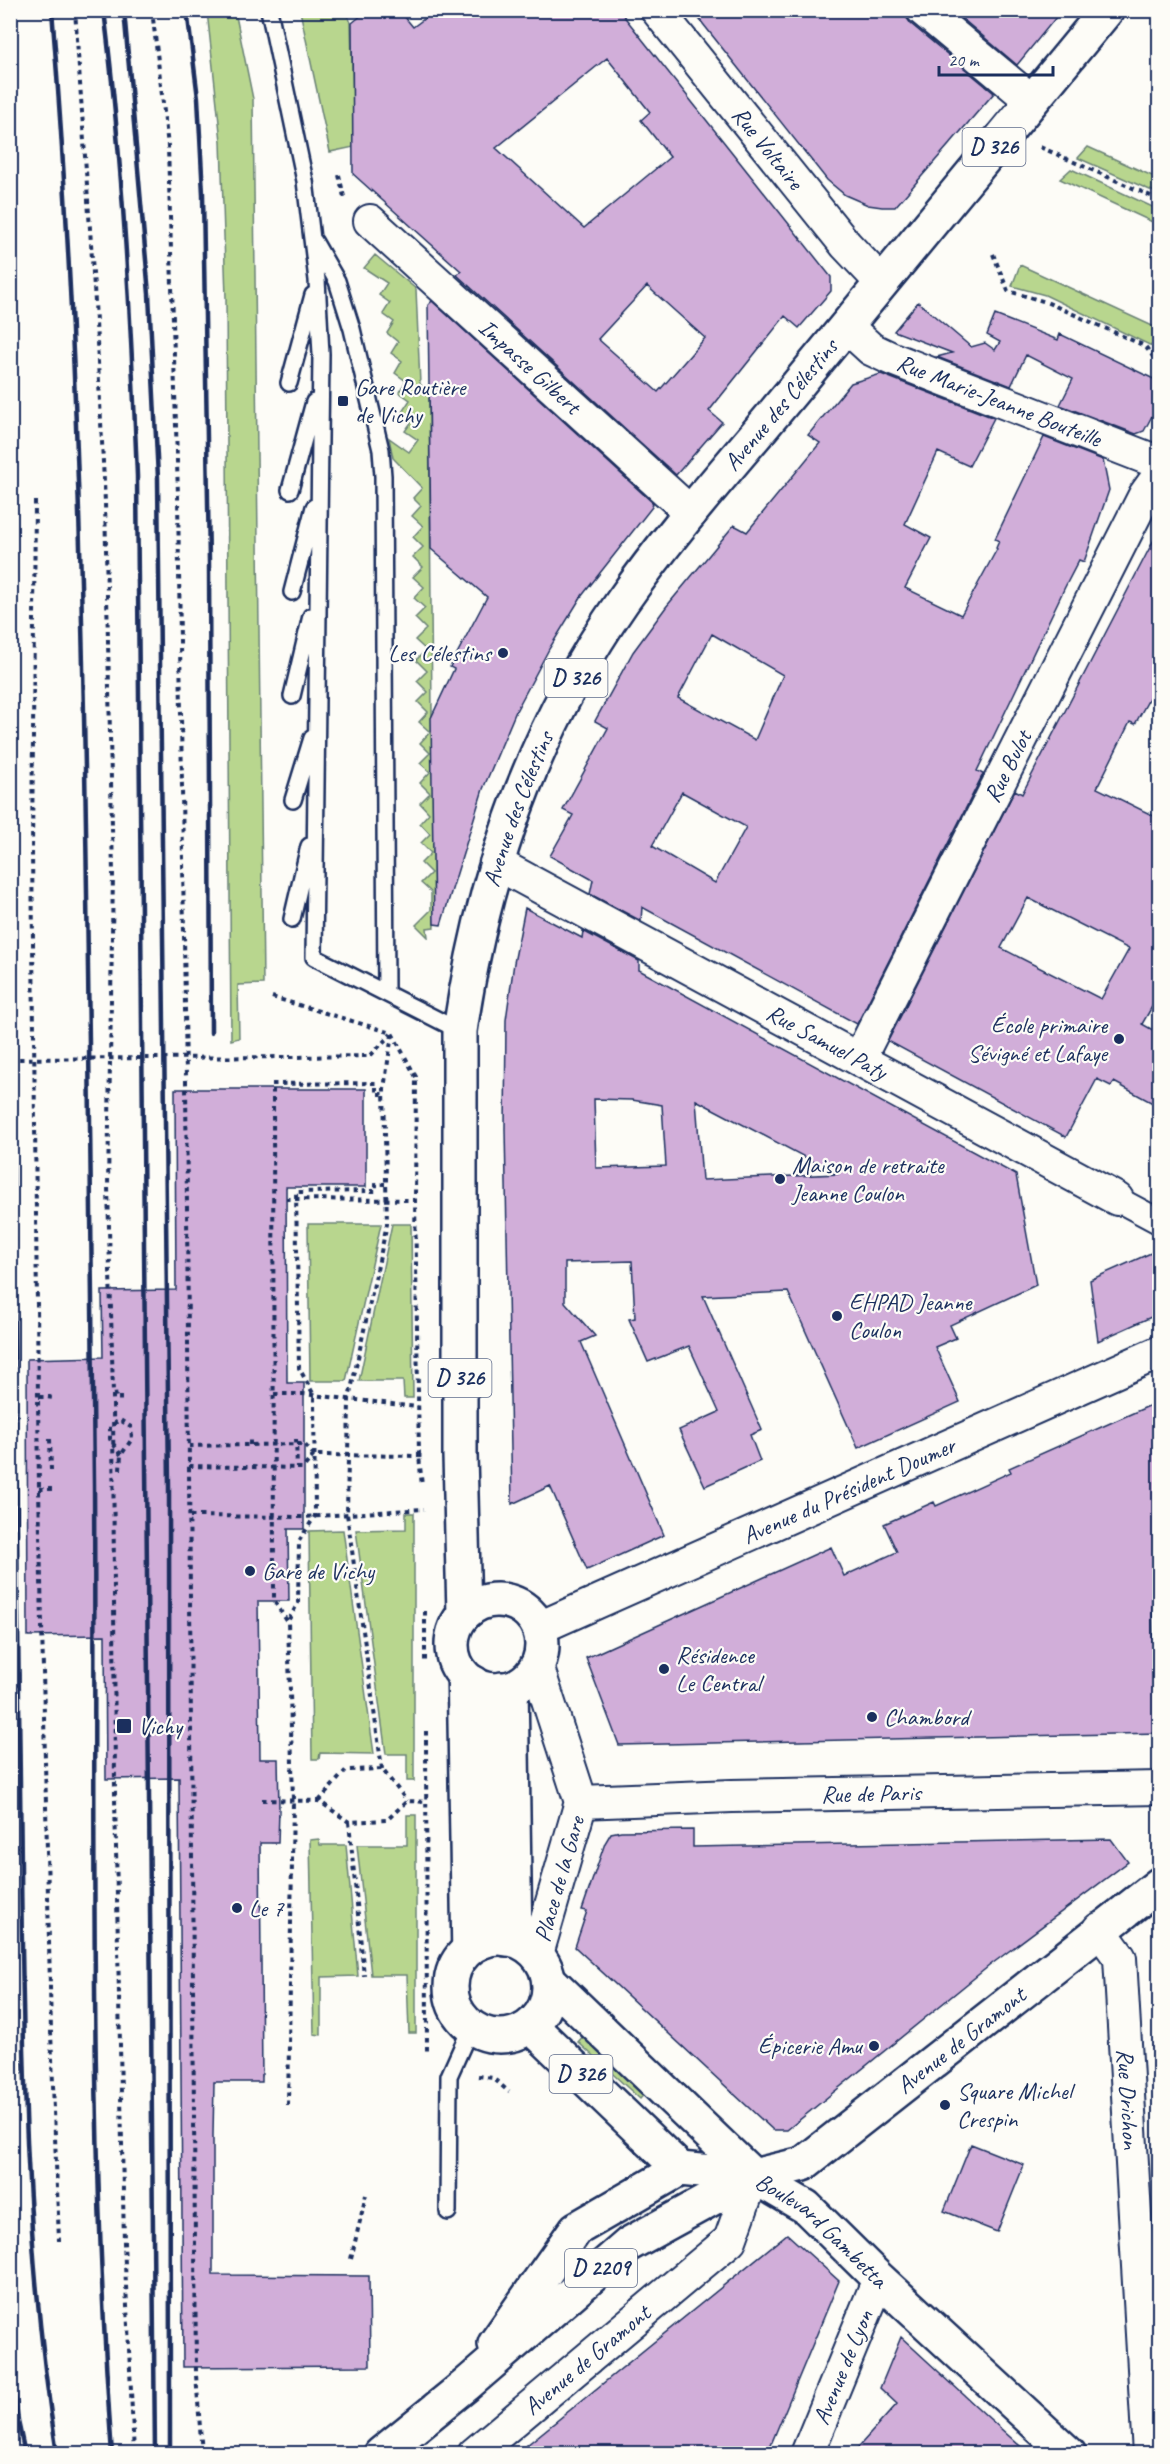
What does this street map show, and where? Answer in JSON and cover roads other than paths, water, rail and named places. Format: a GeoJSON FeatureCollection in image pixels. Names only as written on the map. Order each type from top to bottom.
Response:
{"type":"FeatureCollection","features":[{"type":"Feature","properties":{"kind":"main road","name":"Avenue des Célestins"},"geometry":{"type":"LineString","coordinates":[[464,1614],[461,1546],[460,1031],[470,967],[496,863],[534,759],[584,664],[621,603],[691,513],[1107,10]]}},
{"type":"Feature","properties":{"kind":"main road"},"geometry":{"type":"LineString","coordinates":[[461,1546],[506,1600]]}},
{"type":"Feature","properties":{"kind":"main road"},"geometry":{"type":"LineString","coordinates":[[491,1600],[506,1600],[520,1606],[531,1615],[539,1628],[542,1641],[541,1653],[498,1677],[453,1649],[453,1636],[464,1614],[477,1605],[491,1600]]}},
{"type":"Feature","properties":{"kind":"main road","name":"Place de la Gare"},"geometry":{"type":"LineString","coordinates":[[498,1677],[509,1953]]}},
{"type":"Feature","properties":{"kind":"main road","name":"Avenue de Gramont"},"geometry":{"type":"LineString","coordinates":[[381,2454],[466,2385],[629,2244],[753,2176],[802,2164],[1160,1884]]}},
{"type":"Feature","properties":{"kind":"main road"},"geometry":{"type":"LineString","coordinates":[[509,1953],[546,2006],[531,2026],[516,2034],[500,2036],[485,2034],[471,2027],[460,2016],[453,2003],[451,1988],[453,1973],[509,1953]]}},
{"type":"Feature","properties":{"kind":"main road","name":"Boulevard Gambetta"},"geometry":{"type":"LineString","coordinates":[[509,1953],[753,2176],[806,2207],[879,2279],[1069,2454]]}},
{"type":"Feature","properties":{"kind":"main road","name":"D 326"},"geometry":{"type":"LineString","coordinates":[[531,2026],[680,2169]]}},
{"type":"Feature","properties":{"kind":"main road"},"geometry":{"type":"LineString","coordinates":[[680,2169],[753,2176]]}},
{"type":"Feature","properties":{"kind":"main road","name":"Avenue de Gramont"},"geometry":{"type":"LineString","coordinates":[[466,2385],[576,2229],[680,2169]]}},
{"type":"Feature","properties":{"kind":"street","name":"Rue Voltaire"},"geometry":{"type":"LineString","coordinates":[[657,10],[846,245],[881,282]]}},
{"type":"Feature","properties":{"kind":"street"},"geometry":{"type":"LineString","coordinates":[[923,10],[1032,101]]}},
{"type":"Feature","properties":{"kind":"street","name":"Impasse Gilbert"},"geometry":{"type":"LineString","coordinates":[[370,220],[691,513]]}},
{"type":"Feature","properties":{"kind":"street","name":"Rue Marie-Jeanne Bouteille"},"geometry":{"type":"LineString","coordinates":[[846,326],[871,349],[890,358],[1160,463]]}},
{"type":"Feature","properties":{"kind":"street","name":"Rue Bulot"},"geometry":{"type":"LineString","coordinates":[[859,1059],[1145,495],[1160,474]]}},
{"type":"Feature","properties":{"kind":"street","name":"Rue Samuel Paty"},"geometry":{"type":"LineString","coordinates":[[496,863],[1160,1222]]}},
{"type":"Feature","properties":{"kind":"street","name":"Avenue du Président Doumer"},"geometry":{"type":"LineString","coordinates":[[539,1628],[1160,1352]]}},
{"type":"Feature","properties":{"kind":"street","name":"Place de la Gare"},"geometry":{"type":"LineString","coordinates":[[498,1677],[581,1802],[509,1953]]}},
{"type":"Feature","properties":{"kind":"street","name":"Rue de Paris"},"geometry":{"type":"LineString","coordinates":[[581,1802],[1160,1788]]}},
{"type":"Feature","properties":{"kind":"street","name":"Rue Drichon"},"geometry":{"type":"LineString","coordinates":[[1100,1929],[1120,1958],[1149,2454]]}},
{"type":"Feature","properties":{"kind":"street","name":"Avenue de Gramont"},"geometry":{"type":"LineString","coordinates":[[474,2454],[730,2240],[753,2176]]}},
{"type":"Feature","properties":{"kind":"street","name":"Avenue de Lyon"},"geometry":{"type":"LineString","coordinates":[[807,2454],[879,2279]]}},
{"type":"Feature","properties":{"kind":"lane"},"geometry":{"type":"LineString","coordinates":[[269,10],[304,181],[316,280],[321,379],[314,957],[460,1031]]}},
{"type":"Feature","properties":{"kind":"lane"},"geometry":{"type":"LineString","coordinates":[[311,236],[337,281],[352,329],[381,450],[383,468],[386,993]]}},
{"type":"Feature","properties":{"kind":"lane"},"geometry":{"type":"LineString","coordinates":[[290,383],[316,280]]}},
{"type":"Feature","properties":{"kind":"lane"},"geometry":{"type":"LineString","coordinates":[[290,490],[321,379]]}},
{"type":"Feature","properties":{"kind":"lane"},"geometry":{"type":"LineString","coordinates":[[292,592],[321,481]]}},
{"type":"Feature","properties":{"kind":"lane"},"geometry":{"type":"LineString","coordinates":[[292,696],[317,590]]}},
{"type":"Feature","properties":{"kind":"lane"},"geometry":{"type":"LineString","coordinates":[[293,800],[317,724]]}},
{"type":"Feature","properties":{"kind":"lane"},"geometry":{"type":"LineString","coordinates":[[292,919],[316,820]]}},
{"type":"Feature","properties":{"kind":"lane"},"geometry":{"type":"LineString","coordinates":[[498,1677],[509,1953]]}},
{"type":"Feature","properties":{"kind":"lane"},"geometry":{"type":"LineString","coordinates":[[448,2212],[449,2076],[471,2027]]}},
{"type":"Feature","properties":{"kind":"railway"},"geometry":{"type":"LineString","coordinates":[[52,10],[68,249],[82,608],[93,1355],[96,2090],[104,2333],[112,2454]]}},
{"type":"Feature","properties":{"kind":"railway"},"geometry":{"type":"LineString","coordinates":[[104,10],[125,243],[137,476],[155,2454]]}},
{"type":"Feature","properties":{"kind":"railway"},"geometry":{"type":"LineString","coordinates":[[124,10],[149,294],[158,478],[169,1487],[170,2454]]}},
{"type":"Feature","properties":{"kind":"railway"},"geometry":{"type":"LineString","coordinates":[[187,10],[198,98],[203,194],[209,562],[211,1033]]}},
{"type":"Feature","properties":{"kind":"railway"},"geometry":{"type":"LineString","coordinates":[[10,11],[10,309]]}},
{"type":"Feature","properties":{"kind":"railway"},"geometry":{"type":"LineString","coordinates":[[10,971],[26,2119],[36,2287],[57,2454]]}},
{"type":"Feature","properties":{"kind":"railway"},"geometry":{"type":"LineString","coordinates":[[10,2348],[18,2421],[25,2454]]}},
{"type":"Feature","properties":{"kind":"place","name":"Gare Routière de Vichy"},"geometry":{"type":"Point","coordinates":[343,401]}},
{"type":"Feature","properties":{"kind":"place","name":"Les Célestins"},"geometry":{"type":"Point","coordinates":[503,653]}},
{"type":"Feature","properties":{"kind":"place","name":"École primaire Sévigné et Lafaye"},"geometry":{"type":"Point","coordinates":[1119,1039]}},
{"type":"Feature","properties":{"kind":"place","name":"Maison de retraite Jeanne Coulon"},"geometry":{"type":"Point","coordinates":[780,1179]}},
{"type":"Feature","properties":{"kind":"place","name":"EHPAD Jeanne Coulon"},"geometry":{"type":"Point","coordinates":[837,1316]}},
{"type":"Feature","properties":{"kind":"place","name":"Gare de Vichy"},"geometry":{"type":"Point","coordinates":[250,1571]}},
{"type":"Feature","properties":{"kind":"place","name":"Résidence Le Central"},"geometry":{"type":"Point","coordinates":[664,1669]}},
{"type":"Feature","properties":{"kind":"place","name":"Chambord"},"geometry":{"type":"Point","coordinates":[872,1717]}},
{"type":"Feature","properties":{"kind":"place","name":"Vichy"},"geometry":{"type":"Point","coordinates":[124,1726]}},
{"type":"Feature","properties":{"kind":"place","name":"Le 7"},"geometry":{"type":"Point","coordinates":[237,1908]}},
{"type":"Feature","properties":{"kind":"place","name":"Épicerie Amu"},"geometry":{"type":"Point","coordinates":[874,2046]}},
{"type":"Feature","properties":{"kind":"place","name":"Square Michel Crespin"},"geometry":{"type":"Point","coordinates":[945,2105]}}]}
